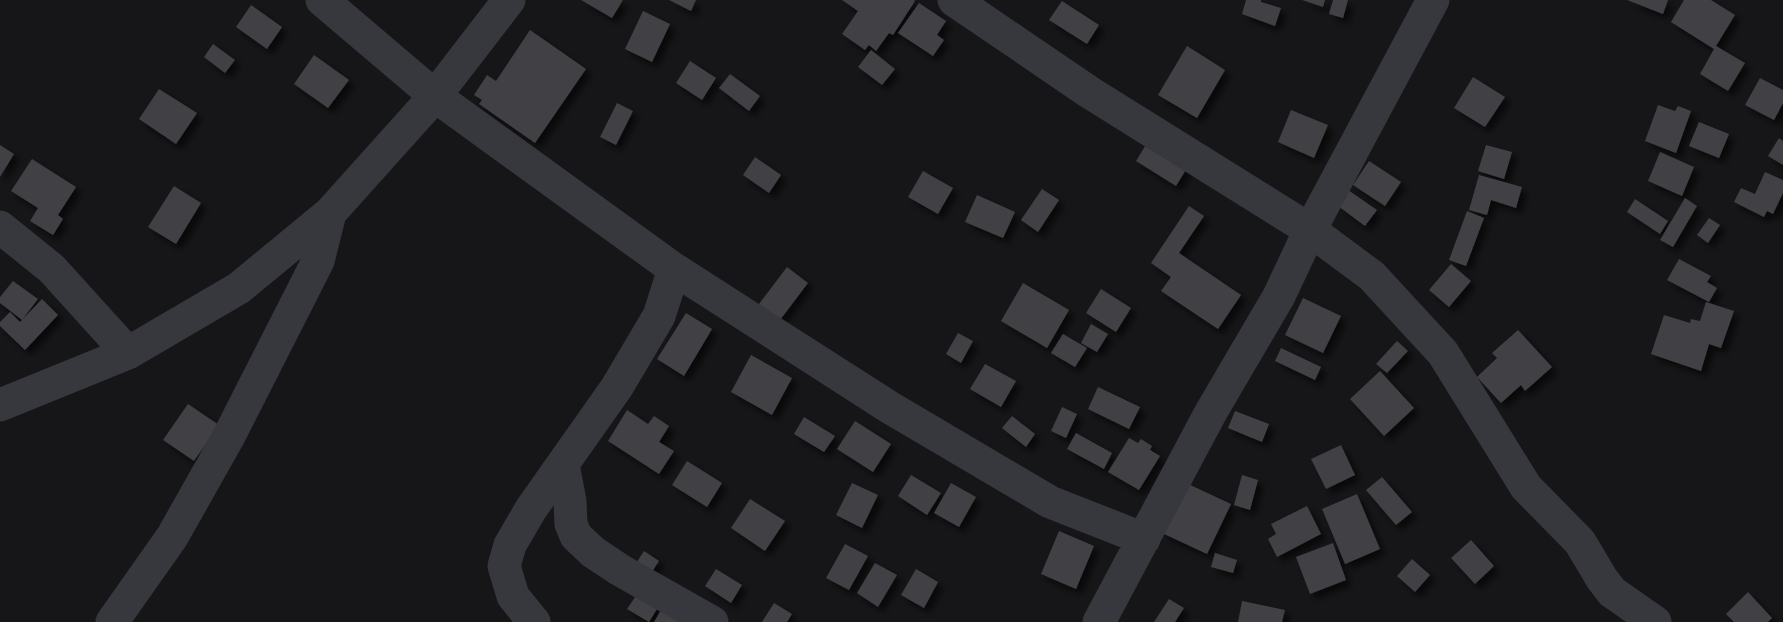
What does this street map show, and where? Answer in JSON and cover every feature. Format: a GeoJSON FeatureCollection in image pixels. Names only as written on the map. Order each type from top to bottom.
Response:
{"type":"FeatureCollection","features":[{"type":"Feature","properties":{"kind":"street"},"geometry":{"type":"LineString","coordinates":[[322,0],[435,96],[674,269],[889,407],[1050,502],[1144,539]]}},
{"type":"Feature","properties":{"kind":"street"},"geometry":{"type":"LineString","coordinates":[[0,405],[128,353],[239,288],[330,213],[435,96],[508,0]]}},
{"type":"Feature","properties":{"kind":"street"},"geometry":{"type":"LineString","coordinates":[[954,0],[1089,92],[1310,230],[1372,276],[1443,353],[1527,488],[1580,542],[1612,592],[1655,622]]}},
{"type":"Feature","properties":{"kind":"street"},"geometry":{"type":"LineString","coordinates":[[1099,622],[1211,412],[1279,296],[1310,230],[1433,0]]}},
{"type":"Feature","properties":{"kind":"street"},"geometry":{"type":"LineString","coordinates":[[112,622],[172,537],[229,436],[318,261],[330,213]]}},
{"type":"Feature","properties":{"kind":"street"},"geometry":{"type":"LineString","coordinates":[[0,227],[52,269],[128,353]]}},
{"type":"Feature","properties":{"kind":"street"},"geometry":{"type":"LineString","coordinates":[[534,622],[513,596],[504,566],[510,545],[531,508],[617,387],[659,316],[674,269]]}},
{"type":"Feature","properties":{"kind":"street"},"geometry":{"type":"LineString","coordinates":[[563,465],[570,501],[571,524],[576,536],[593,552],[620,570],[712,622]]}},
{"type":"Feature","properties":{"kind":"building"},"geometry":{"type":"Polygon","coordinates":[[[581,0],[623,0],[612,18],[581,0]]]}},
{"type":"Feature","properties":{"kind":"building"},"geometry":{"type":"Polygon","coordinates":[[[669,0],[696,0],[691,11],[669,0]]]}},
{"type":"Feature","properties":{"kind":"building"},"geometry":{"type":"Polygon","coordinates":[[[842,0],[915,1],[893,35],[889,33],[876,51],[869,45],[865,50],[842,34],[858,11],[842,0]]]}},
{"type":"Feature","properties":{"kind":"building"},"geometry":{"type":"Polygon","coordinates":[[[1246,0],[1261,0],[1261,2],[1281,8],[1275,26],[1242,14],[1246,0]]]}},
{"type":"Feature","properties":{"kind":"building"},"geometry":{"type":"Polygon","coordinates":[[[1302,0],[1325,0],[1323,7],[1302,0]]]}},
{"type":"Feature","properties":{"kind":"building"},"geometry":{"type":"Polygon","coordinates":[[[1333,0],[1348,0],[1343,18],[1329,14],[1333,0]]]}},
{"type":"Feature","properties":{"kind":"building"},"geometry":{"type":"Polygon","coordinates":[[[1627,0],[1668,0],[1663,14],[1627,0]]]}},
{"type":"Feature","properties":{"kind":"building"},"geometry":{"type":"Polygon","coordinates":[[[1684,0],[1711,0],[1735,15],[1716,46],[1745,63],[1728,91],[1700,74],[1714,49],[1671,22],[1684,0]]]}},
{"type":"Feature","properties":{"kind":"building"},"geometry":{"type":"Polygon","coordinates":[[[1062,1],[1099,25],[1087,44],[1049,20],[1062,1]]]}},
{"type":"Feature","properties":{"kind":"building"},"geometry":{"type":"Polygon","coordinates":[[[919,3],[946,21],[937,35],[944,40],[933,56],[898,33],[919,3]]]}},
{"type":"Feature","properties":{"kind":"building"},"geometry":{"type":"Polygon","coordinates":[[[251,5],[282,27],[267,49],[236,27],[251,5]]]}},
{"type":"Feature","properties":{"kind":"building"},"geometry":{"type":"Polygon","coordinates":[[[643,11],[670,24],[652,62],[625,49],[643,11]]]}},
{"type":"Feature","properties":{"kind":"building"},"geometry":{"type":"Polygon","coordinates":[[[530,30],[586,69],[535,143],[479,104],[482,100],[474,95],[487,75],[496,81],[530,30]]]}},
{"type":"Feature","properties":{"kind":"building"},"geometry":{"type":"Polygon","coordinates":[[[213,44],[235,60],[225,73],[204,57],[213,44]]]}},
{"type":"Feature","properties":{"kind":"building"},"geometry":{"type":"Polygon","coordinates":[[[1187,46],[1225,70],[1197,118],[1158,95],[1187,46]]]}},
{"type":"Feature","properties":{"kind":"building"},"geometry":{"type":"Polygon","coordinates":[[[871,50],[895,69],[882,85],[858,67],[871,50]]]}},
{"type":"Feature","properties":{"kind":"building"},"geometry":{"type":"Polygon","coordinates":[[[314,55],[349,80],[328,108],[294,84],[314,55]]]}},
{"type":"Feature","properties":{"kind":"building"},"geometry":{"type":"Polygon","coordinates":[[[690,61],[716,78],[702,100],[676,83],[690,61]]]}},
{"type":"Feature","properties":{"kind":"building"},"geometry":{"type":"Polygon","coordinates":[[[730,74],[760,96],[749,111],[719,88],[730,74]]]}},
{"type":"Feature","properties":{"kind":"building"},"geometry":{"type":"Polygon","coordinates":[[[1473,77],[1505,97],[1485,127],[1454,108],[1473,77]]]}},
{"type":"Feature","properties":{"kind":"building"},"geometry":{"type":"Polygon","coordinates":[[[1760,78],[1783,90],[1783,103],[1774,120],[1745,105],[1760,78]]]}},
{"type":"Feature","properties":{"kind":"building"},"geometry":{"type":"Polygon","coordinates":[[[159,89],[197,113],[176,144],[139,119],[159,89]]]}},
{"type":"Feature","properties":{"kind":"building"},"geometry":{"type":"Polygon","coordinates":[[[617,103],[633,111],[616,145],[600,137],[617,103]]]}},
{"type":"Feature","properties":{"kind":"building"},"geometry":{"type":"Polygon","coordinates":[[[1658,105],[1675,111],[1678,106],[1691,111],[1676,153],[1645,141],[1658,105]]]}},
{"type":"Feature","properties":{"kind":"building"},"geometry":{"type":"Polygon","coordinates":[[[1291,110],[1328,125],[1314,158],[1278,142],[1291,110]]]}},
{"type":"Feature","properties":{"kind":"building"},"geometry":{"type":"Polygon","coordinates":[[[1699,122],[1729,134],[1719,158],[1689,146],[1699,122]]]}},
{"type":"Feature","properties":{"kind":"building"},"geometry":{"type":"Polygon","coordinates":[[[1779,138],[1783,141],[1783,165],[1768,156],[1779,138]]]}},
{"type":"Feature","properties":{"kind":"building"},"geometry":{"type":"Polygon","coordinates":[[[1147,143],[1187,168],[1176,186],[1136,161],[1147,143]]]}},
{"type":"Feature","properties":{"kind":"building"},"geometry":{"type":"Polygon","coordinates":[[[0,145],[14,154],[0,177],[0,145]]]}},
{"type":"Feature","properties":{"kind":"building"},"geometry":{"type":"Polygon","coordinates":[[[1486,145],[1512,152],[1504,179],[1478,171],[1486,145]]]}},
{"type":"Feature","properties":{"kind":"building"},"geometry":{"type":"Polygon","coordinates":[[[1660,152],[1694,167],[1682,196],[1648,181],[1660,152]]]}},
{"type":"Feature","properties":{"kind":"building"},"geometry":{"type":"Polygon","coordinates":[[[755,157],[781,175],[769,193],[743,175],[755,157]]]}},
{"type":"Feature","properties":{"kind":"building"},"geometry":{"type":"Polygon","coordinates":[[[32,159],[76,187],[58,215],[63,219],[53,235],[30,221],[38,208],[11,191],[32,159]]]}},
{"type":"Feature","properties":{"kind":"building"},"geometry":{"type":"Polygon","coordinates":[[[1369,161],[1401,182],[1385,206],[1353,185],[1369,161]]]}},
{"type":"Feature","properties":{"kind":"building"},"geometry":{"type":"Polygon","coordinates":[[[923,171],[953,188],[938,214],[908,197],[923,171]]]}},
{"type":"Feature","properties":{"kind":"building"},"geometry":{"type":"Polygon","coordinates":[[[1765,172],[1783,180],[1783,193],[1773,214],[1767,211],[1764,217],[1734,202],[1741,188],[1755,194],[1765,172]]]}},
{"type":"Feature","properties":{"kind":"building"},"geometry":{"type":"Polygon","coordinates":[[[1479,175],[1522,187],[1516,208],[1491,200],[1487,215],[1469,210],[1479,175]]]}},
{"type":"Feature","properties":{"kind":"building"},"geometry":{"type":"Polygon","coordinates":[[[174,186],[201,203],[176,244],[148,227],[174,186]]]}},
{"type":"Feature","properties":{"kind":"building"},"geometry":{"type":"Polygon","coordinates":[[[1042,189],[1059,200],[1038,232],[1021,220],[1042,189]]]}},
{"type":"Feature","properties":{"kind":"building"},"geometry":{"type":"Polygon","coordinates":[[[1348,190],[1377,210],[1365,226],[1338,206],[1348,190]]]}},
{"type":"Feature","properties":{"kind":"building"},"geometry":{"type":"Polygon","coordinates":[[[977,195],[1015,212],[1003,238],[965,222],[977,195]]]}},
{"type":"Feature","properties":{"kind":"building"},"geometry":{"type":"Polygon","coordinates":[[[1685,198],[1697,206],[1673,247],[1660,240],[1685,198]]]}},
{"type":"Feature","properties":{"kind":"building"},"geometry":{"type":"Polygon","coordinates":[[[1635,199],[1668,221],[1660,234],[1627,212],[1635,199]]]}},
{"type":"Feature","properties":{"kind":"building"},"geometry":{"type":"Polygon","coordinates":[[[1189,206],[1204,216],[1179,253],[1241,295],[1218,329],[1161,291],[1171,277],[1151,263],[1189,206]]]}},
{"type":"Feature","properties":{"kind":"building"},"geometry":{"type":"Polygon","coordinates":[[[1467,211],[1484,218],[1466,266],[1449,260],[1467,211]]]}},
{"type":"Feature","properties":{"kind":"building"},"geometry":{"type":"Polygon","coordinates":[[[1709,218],[1720,225],[1708,243],[1697,235],[1709,218]]]}},
{"type":"Feature","properties":{"kind":"building"},"geometry":{"type":"Polygon","coordinates":[[[1679,259],[1711,276],[1707,282],[1717,288],[1709,302],[1667,280],[1679,259]]]}},
{"type":"Feature","properties":{"kind":"building"},"geometry":{"type":"Polygon","coordinates":[[[1451,264],[1471,281],[1449,307],[1429,290],[1451,264]]]}},
{"type":"Feature","properties":{"kind":"building"},"geometry":{"type":"Polygon","coordinates":[[[787,267],[808,283],[780,320],[759,304],[787,267]]]}},
{"type":"Feature","properties":{"kind":"building"},"geometry":{"type":"Polygon","coordinates":[[[13,281],[38,299],[22,320],[0,303],[0,297],[13,281]]]}},
{"type":"Feature","properties":{"kind":"building"},"geometry":{"type":"Polygon","coordinates":[[[1023,283],[1069,310],[1047,348],[1001,321],[1023,283]]]}},
{"type":"Feature","properties":{"kind":"building"},"geometry":{"type":"Polygon","coordinates":[[[1101,289],[1131,308],[1116,332],[1086,313],[1101,289]]]}},
{"type":"Feature","properties":{"kind":"building"},"geometry":{"type":"Polygon","coordinates":[[[1303,298],[1341,316],[1323,353],[1285,335],[1303,298]]]}},
{"type":"Feature","properties":{"kind":"building"},"geometry":{"type":"Polygon","coordinates":[[[42,299],[58,315],[25,350],[0,326],[0,322],[10,312],[20,322],[42,299]]]}},
{"type":"Feature","properties":{"kind":"building"},"geometry":{"type":"Polygon","coordinates":[[[1706,302],[1734,311],[1721,348],[1709,344],[1701,371],[1651,354],[1664,315],[1690,323],[1691,319],[1700,321],[1706,302]]]}},
{"type":"Feature","properties":{"kind":"building"},"geometry":{"type":"Polygon","coordinates":[[[686,313],[712,329],[684,376],[657,359],[686,313]]]}},
{"type":"Feature","properties":{"kind":"building"},"geometry":{"type":"Polygon","coordinates":[[[1091,324],[1108,334],[1097,352],[1081,343],[1091,324]]]}},
{"type":"Feature","properties":{"kind":"building"},"geometry":{"type":"Polygon","coordinates":[[[1518,330],[1552,367],[1525,391],[1521,385],[1501,403],[1477,377],[1497,358],[1492,353],[1518,330]]]}},
{"type":"Feature","properties":{"kind":"building"},"geometry":{"type":"Polygon","coordinates":[[[958,333],[973,341],[961,363],[946,354],[958,333]]]}},
{"type":"Feature","properties":{"kind":"building"},"geometry":{"type":"Polygon","coordinates":[[[1063,334],[1087,348],[1075,367],[1051,353],[1063,334]]]}},
{"type":"Feature","properties":{"kind":"building"},"geometry":{"type":"Polygon","coordinates":[[[1397,341],[1408,351],[1387,373],[1376,364],[1397,341]]]}},
{"type":"Feature","properties":{"kind":"building"},"geometry":{"type":"Polygon","coordinates":[[[1281,348],[1321,367],[1315,380],[1275,361],[1281,348]]]}},
{"type":"Feature","properties":{"kind":"building"},"geometry":{"type":"Polygon","coordinates":[[[751,355],[792,378],[772,415],[731,392],[751,355]]]}},
{"type":"Feature","properties":{"kind":"building"},"geometry":{"type":"Polygon","coordinates":[[[985,364],[1016,381],[1001,407],[970,389],[985,364]]]}},
{"type":"Feature","properties":{"kind":"building"},"geometry":{"type":"Polygon","coordinates":[[[1380,371],[1414,408],[1384,436],[1350,399],[1380,371]]]}},
{"type":"Feature","properties":{"kind":"building"},"geometry":{"type":"Polygon","coordinates":[[[1098,387],[1140,407],[1129,429],[1088,409],[1098,387]]]}},
{"type":"Feature","properties":{"kind":"building"},"geometry":{"type":"Polygon","coordinates":[[[188,404],[219,425],[194,461],[163,440],[188,404]]]}},
{"type":"Feature","properties":{"kind":"building"},"geometry":{"type":"Polygon","coordinates":[[[1062,407],[1077,414],[1066,438],[1051,431],[1062,407]]]}},
{"type":"Feature","properties":{"kind":"building"},"geometry":{"type":"Polygon","coordinates":[[[627,410],[648,424],[654,416],[669,426],[659,442],[674,451],[659,474],[608,441],[627,410]]]}},
{"type":"Feature","properties":{"kind":"building"},"geometry":{"type":"Polygon","coordinates":[[[1235,411],[1269,424],[1262,442],[1228,428],[1235,411]]]}},
{"type":"Feature","properties":{"kind":"building"},"geometry":{"type":"Polygon","coordinates":[[[1012,416],[1035,434],[1026,447],[1002,428],[1012,416]]]}},
{"type":"Feature","properties":{"kind":"building"},"geometry":{"type":"Polygon","coordinates":[[[804,417],[835,436],[824,452],[794,434],[804,417]]]}},
{"type":"Feature","properties":{"kind":"building"},"geometry":{"type":"Polygon","coordinates":[[[855,421],[891,444],[873,472],[837,449],[855,421]]]}},
{"type":"Feature","properties":{"kind":"building"},"geometry":{"type":"Polygon","coordinates":[[[1076,433],[1112,453],[1104,469],[1067,449],[1076,433]]]}},
{"type":"Feature","properties":{"kind":"building"},"geometry":{"type":"Polygon","coordinates":[[[1129,438],[1138,443],[1141,439],[1152,446],[1150,450],[1160,456],[1139,490],[1108,472],[1129,438]]]}},
{"type":"Feature","properties":{"kind":"building"},"geometry":{"type":"Polygon","coordinates":[[[1341,445],[1355,475],[1326,489],[1311,459],[1341,445]]]}},
{"type":"Feature","properties":{"kind":"building"},"geometry":{"type":"Polygon","coordinates":[[[687,461],[722,483],[707,507],[672,485],[687,461]]]}},
{"type":"Feature","properties":{"kind":"building"},"geometry":{"type":"Polygon","coordinates":[[[911,475],[941,493],[927,515],[898,496],[911,475]]]}},
{"type":"Feature","properties":{"kind":"building"},"geometry":{"type":"Polygon","coordinates":[[[1242,475],[1258,480],[1250,510],[1234,505],[1242,475]]]}},
{"type":"Feature","properties":{"kind":"building"},"geometry":{"type":"Polygon","coordinates":[[[1382,477],[1412,512],[1396,525],[1366,490],[1382,477]]]}},
{"type":"Feature","properties":{"kind":"building"},"geometry":{"type":"Polygon","coordinates":[[[852,483],[878,495],[862,528],[836,515],[852,483]]]}},
{"type":"Feature","properties":{"kind":"building"},"geometry":{"type":"Polygon","coordinates":[[[951,483],[976,497],[959,527],[934,513],[951,483]]]}},
{"type":"Feature","properties":{"kind":"building"},"geometry":{"type":"Polygon","coordinates":[[[1186,483],[1231,504],[1207,554],[1162,533],[1186,483]]]}},
{"type":"Feature","properties":{"kind":"building"},"geometry":{"type":"Polygon","coordinates":[[[1357,494],[1380,549],[1345,564],[1322,509],[1357,494]]]}},
{"type":"Feature","properties":{"kind":"building"},"geometry":{"type":"Polygon","coordinates":[[[750,499],[785,521],[765,551],[731,528],[750,499]]]}},
{"type":"Feature","properties":{"kind":"building"},"geometry":{"type":"Polygon","coordinates":[[[1307,506],[1321,534],[1277,557],[1268,539],[1276,534],[1271,524],[1307,506]]]}},
{"type":"Feature","properties":{"kind":"building"},"geometry":{"type":"Polygon","coordinates":[[[1059,531],[1094,546],[1076,589],[1041,574],[1059,531]]]}},
{"type":"Feature","properties":{"kind":"building"},"geometry":{"type":"Polygon","coordinates":[[[1471,540],[1494,566],[1475,584],[1451,558],[1471,540]]]}},
{"type":"Feature","properties":{"kind":"building"},"geometry":{"type":"Polygon","coordinates":[[[1333,543],[1346,580],[1310,594],[1296,557],[1333,543]]]}},
{"type":"Feature","properties":{"kind":"building"},"geometry":{"type":"Polygon","coordinates":[[[845,544],[868,556],[849,590],[826,578],[845,544]]]}},
{"type":"Feature","properties":{"kind":"building"},"geometry":{"type":"Polygon","coordinates":[[[644,551],[659,561],[646,581],[631,571],[644,551]]]}},
{"type":"Feature","properties":{"kind":"building"},"geometry":{"type":"Polygon","coordinates":[[[1215,553],[1237,560],[1233,573],[1211,567],[1215,553]]]}},
{"type":"Feature","properties":{"kind":"building"},"geometry":{"type":"Polygon","coordinates":[[[1412,559],[1430,575],[1415,592],[1397,576],[1412,559]]]}},
{"type":"Feature","properties":{"kind":"building"},"geometry":{"type":"Polygon","coordinates":[[[875,563],[897,575],[878,607],[857,593],[875,563]]]}},
{"type":"Feature","properties":{"kind":"building"},"geometry":{"type":"Polygon","coordinates":[[[716,569],[742,585],[731,603],[705,586],[716,569]]]}},
{"type":"Feature","properties":{"kind":"building"},"geometry":{"type":"Polygon","coordinates":[[[916,569],[938,582],[924,608],[901,595],[916,569]]]}},
{"type":"Feature","properties":{"kind":"building"},"geometry":{"type":"Polygon","coordinates":[[[640,590],[660,604],[649,622],[627,609],[640,590]]]}},
{"type":"Feature","properties":{"kind":"building"},"geometry":{"type":"Polygon","coordinates":[[[1748,592],[1772,618],[1768,622],[1734,622],[1726,614],[1748,592]]]}},
{"type":"Feature","properties":{"kind":"building"},"geometry":{"type":"Polygon","coordinates":[[[1169,599],[1184,608],[1175,622],[1154,622],[1169,599]]]}},
{"type":"Feature","properties":{"kind":"building"},"geometry":{"type":"Polygon","coordinates":[[[667,600],[697,622],[654,622],[667,600]]]}},
{"type":"Feature","properties":{"kind":"building"},"geometry":{"type":"Polygon","coordinates":[[[1242,601],[1285,610],[1282,622],[1238,622],[1242,601]]]}},
{"type":"Feature","properties":{"kind":"building"},"geometry":{"type":"Polygon","coordinates":[[[774,603],[792,614],[787,622],[762,622],[774,603]]]}}]}
